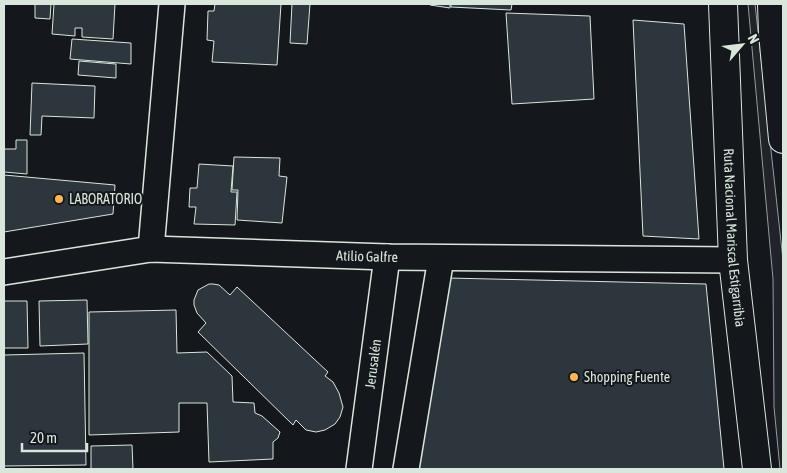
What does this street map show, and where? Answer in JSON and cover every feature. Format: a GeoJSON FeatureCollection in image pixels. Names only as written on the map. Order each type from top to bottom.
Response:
{"type":"FeatureCollection","features":[{"type":"Feature","properties":{"kind":"highway","name":"Ruta Nacional Mariscal Estigarribia"},"geometry":{"type":"LineString","coordinates":[[723,4],[733,260],[757,469]]}},
{"type":"Feature","properties":{"kind":"highway"},"geometry":{"type":"LineString","coordinates":[[772,4],[783,139]]}},
{"type":"Feature","properties":{"kind":"street"},"geometry":{"type":"LineString","coordinates":[[151,249],[172,4]]}},
{"type":"Feature","properties":{"kind":"street","name":"Atilio Galfre"},"geometry":{"type":"LineString","coordinates":[[4,272],[151,249],[387,257],[733,260]]}},
{"type":"Feature","properties":{"kind":"street","name":"Jerusalén"},"geometry":{"type":"LineString","coordinates":[[358,469],[387,257]]}},
{"type":"Feature","properties":{"kind":"street"},"geometry":{"type":"LineString","coordinates":[[406,469],[441,258]]}},
{"type":"Feature","properties":{"kind":"shaded area"},"geometry":{"type":"Polygon","coordinates":[[[748,4],[755,4],[783,260],[783,469],[780,469],[774,407],[773,279],[748,4]]]}},
{"type":"Feature","properties":{"kind":"building"},"geometry":{"type":"Polygon","coordinates":[[[35,4],[51,4],[50,19],[35,18],[35,4]]]}},
{"type":"Feature","properties":{"kind":"building"},"geometry":{"type":"Polygon","coordinates":[[[54,4],[115,4],[113,39],[82,37],[82,28],[75,28],[75,36],[52,34],[54,4]]]}},
{"type":"Feature","properties":{"kind":"building"},"geometry":{"type":"Polygon","coordinates":[[[215,4],[281,4],[277,65],[212,62],[214,41],[207,40],[208,11],[214,11],[215,4]]]}},
{"type":"Feature","properties":{"kind":"building"},"geometry":{"type":"Polygon","coordinates":[[[292,4],[310,4],[307,44],[290,43],[292,4]]]}},
{"type":"Feature","properties":{"kind":"building"},"geometry":{"type":"Polygon","coordinates":[[[450,4],[450,8],[430,5],[450,4]]]}},
{"type":"Feature","properties":{"kind":"building"},"geometry":{"type":"Polygon","coordinates":[[[451,4],[512,4],[511,10],[451,7],[451,4]]]}},
{"type":"Feature","properties":{"kind":"building"},"geometry":{"type":"Polygon","coordinates":[[[506,13],[590,16],[594,99],[512,104],[506,13]]]}},
{"type":"Feature","properties":{"kind":"building"},"geometry":{"type":"Polygon","coordinates":[[[633,20],[684,24],[699,239],[643,236],[633,20]]]}},
{"type":"Feature","properties":{"kind":"building"},"geometry":{"type":"Polygon","coordinates":[[[72,39],[131,43],[131,64],[70,59],[72,39]]]}},
{"type":"Feature","properties":{"kind":"building"},"geometry":{"type":"Polygon","coordinates":[[[79,61],[116,64],[116,78],[78,75],[79,61]]]}},
{"type":"Feature","properties":{"kind":"building"},"geometry":{"type":"Polygon","coordinates":[[[32,83],[95,86],[94,118],[42,116],[41,135],[30,135],[32,83]]]}},
{"type":"Feature","properties":{"kind":"building"},"geometry":{"type":"Polygon","coordinates":[[[16,140],[27,140],[27,174],[4,172],[4,149],[16,149],[16,140]]]}},
{"type":"Feature","properties":{"kind":"building"},"geometry":{"type":"Polygon","coordinates":[[[234,157],[280,158],[279,176],[287,177],[282,223],[237,220],[238,190],[232,190],[234,157]]]}},
{"type":"Feature","properties":{"kind":"building"},"geometry":{"type":"Polygon","coordinates":[[[199,164],[233,166],[231,192],[237,192],[235,225],[194,224],[196,207],[189,207],[190,188],[197,188],[199,164]]]}},
{"type":"Feature","properties":{"kind":"building","name":"LABORATORIO"},"geometry":{"type":"Polygon","coordinates":[[[4,175],[115,185],[113,214],[4,232],[4,175]]]}},
{"type":"Feature","properties":{"kind":"building","name":"Shopping Fuente"},"geometry":{"type":"Polygon","coordinates":[[[448,278],[706,284],[724,469],[417,469],[448,278]]]}},
{"type":"Feature","properties":{"kind":"building"},"geometry":{"type":"Polygon","coordinates":[[[209,284],[219,285],[230,295],[237,287],[328,372],[325,376],[333,382],[343,407],[340,417],[335,424],[325,430],[316,432],[306,430],[296,420],[293,425],[198,332],[206,323],[197,313],[194,300],[198,290],[209,284]]]}},
{"type":"Feature","properties":{"kind":"building"},"geometry":{"type":"Polygon","coordinates":[[[87,300],[88,344],[40,346],[39,301],[87,300]]]}},
{"type":"Feature","properties":{"kind":"building"},"geometry":{"type":"Polygon","coordinates":[[[4,301],[27,301],[28,348],[4,348],[4,301]]]}},
{"type":"Feature","properties":{"kind":"building"},"geometry":{"type":"Polygon","coordinates":[[[176,310],[177,353],[207,352],[232,376],[233,402],[254,403],[255,413],[262,416],[280,432],[278,438],[273,442],[273,459],[209,462],[207,403],[179,403],[179,432],[89,435],[89,312],[176,310]]]}},
{"type":"Feature","properties":{"kind":"building"},"geometry":{"type":"Polygon","coordinates":[[[84,353],[86,465],[4,466],[4,355],[84,353]]]}},
{"type":"Feature","properties":{"kind":"building"},"geometry":{"type":"Polygon","coordinates":[[[132,445],[133,469],[91,469],[91,446],[132,445]]]}},
{"type":"Feature","properties":{"kind":"place","name":"LABORATORIO"},"geometry":{"type":"Point","coordinates":[59,199]}},
{"type":"Feature","properties":{"kind":"place","name":"Shopping Fuente"},"geometry":{"type":"Point","coordinates":[574,377]}}]}
